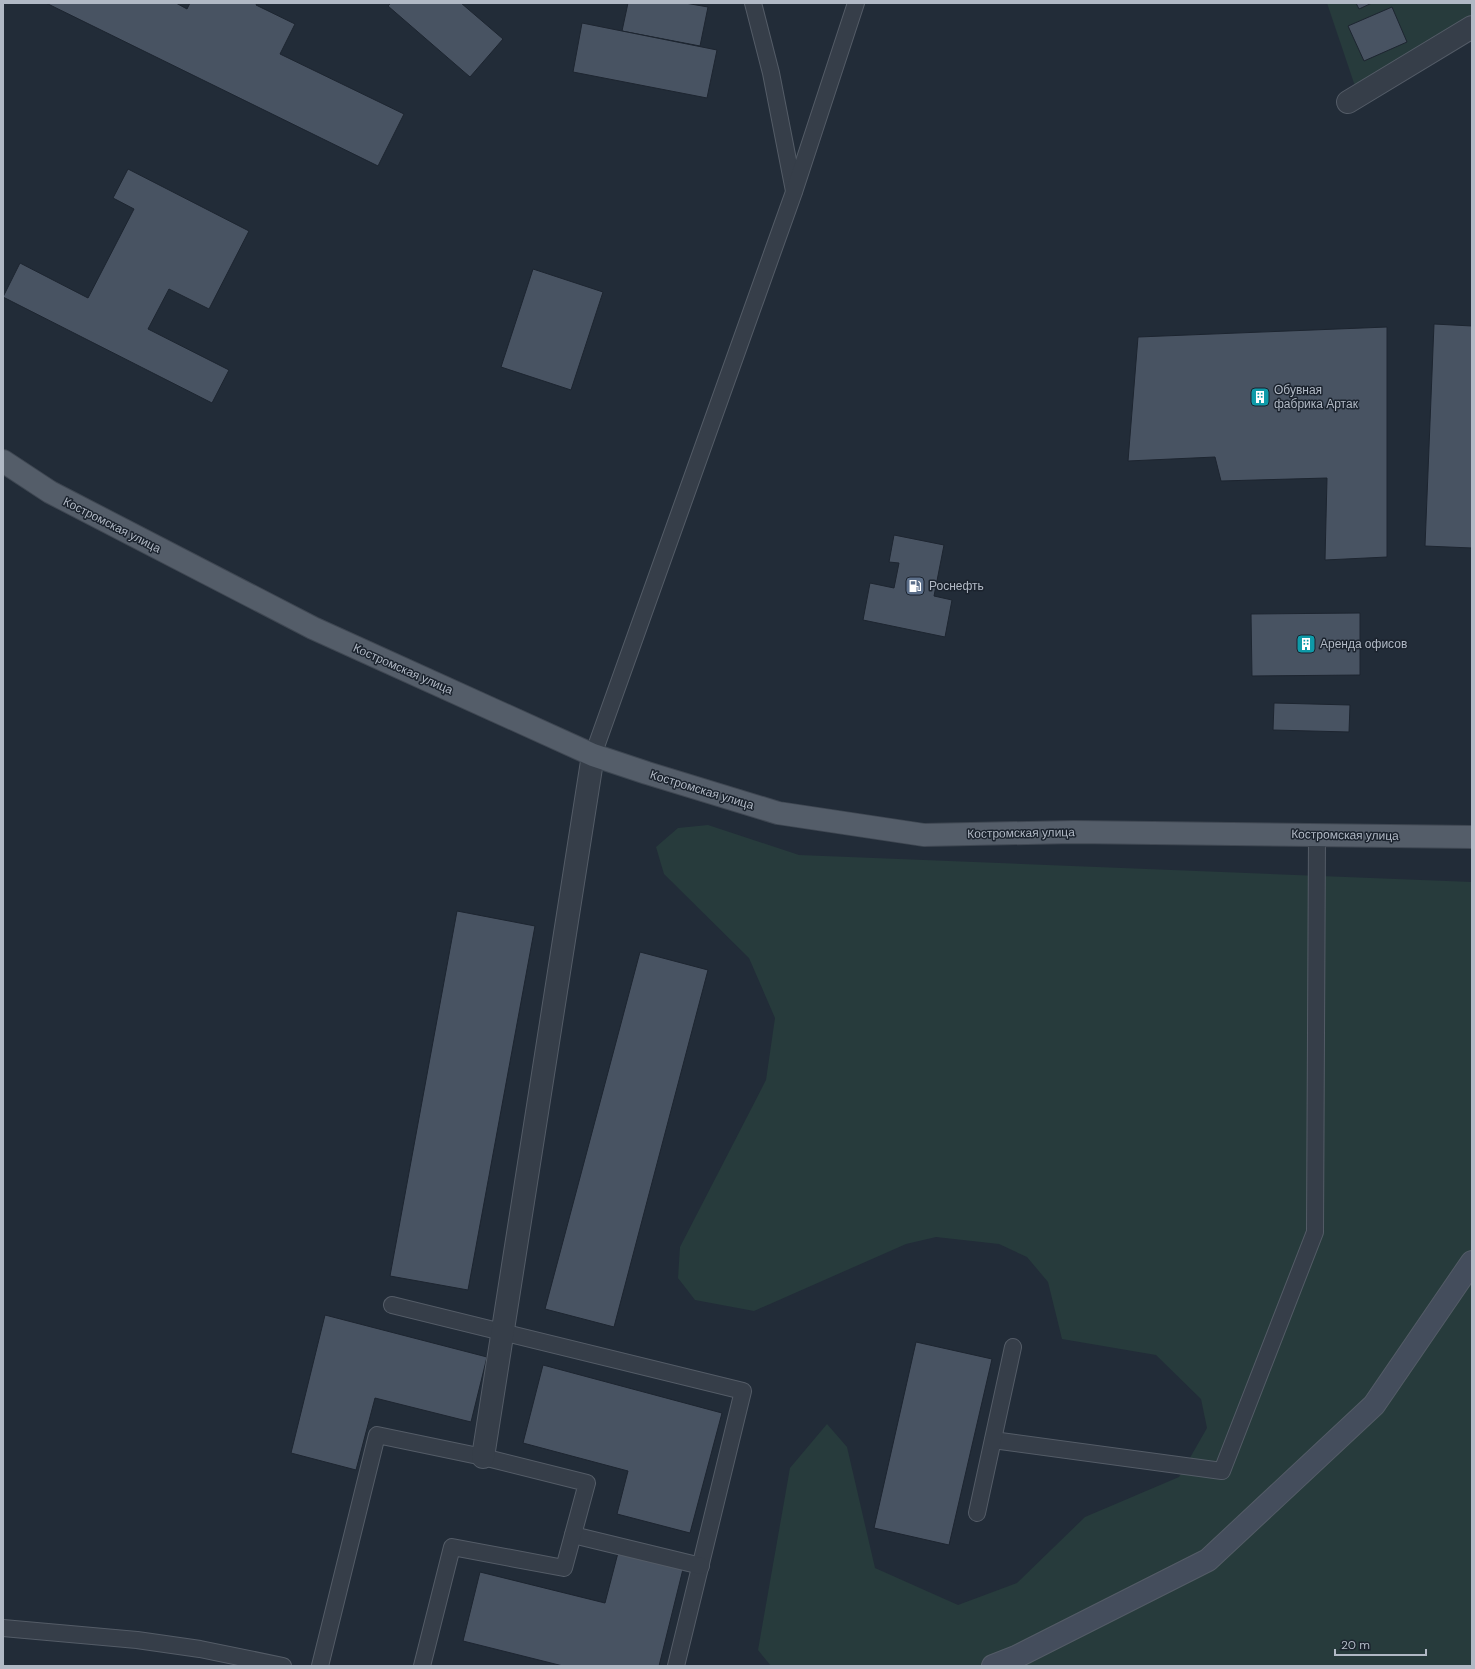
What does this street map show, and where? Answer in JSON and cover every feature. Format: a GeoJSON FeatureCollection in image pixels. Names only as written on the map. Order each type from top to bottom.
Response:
{"type":"FeatureCollection","features":[{"type":"Feature","properties":{"kind":"main road","name":"Костромская улица"},"geometry":{"type":"LineString","coordinates":[[3,461],[50,492],[313,628],[592,755],[647,774],[778,813],[924,835],[1074,832],[1472,837]]}},
{"type":"Feature","properties":{"kind":"main road"},"geometry":{"type":"LineString","coordinates":[[993,1666],[1019,1662],[1208,1560],[1374,1405],[1472,1262]]}},
{"type":"Feature","properties":{"kind":"street"},"geometry":{"type":"LineString","coordinates":[[1348,102],[1472,27]]}},
{"type":"Feature","properties":{"kind":"street"},"geometry":{"type":"LineString","coordinates":[[483,1457],[592,755]]}},
{"type":"Feature","properties":{"kind":"lane"},"geometry":{"type":"LineString","coordinates":[[752,3],[771,73],[794,192]]}},
{"type":"Feature","properties":{"kind":"lane"},"geometry":{"type":"LineString","coordinates":[[592,755],[794,192],[856,3]]}},
{"type":"Feature","properties":{"kind":"lane"},"geometry":{"type":"LineString","coordinates":[[993,1440],[1222,1471],[1315,1232],[1317,835]]}},
{"type":"Feature","properties":{"kind":"lane"},"geometry":{"type":"LineString","coordinates":[[392,1305],[743,1391],[676,1666]]}},
{"type":"Feature","properties":{"kind":"lane"},"geometry":{"type":"LineString","coordinates":[[977,1513],[1014,1347]]}},
{"type":"Feature","properties":{"kind":"lane"},"geometry":{"type":"LineString","coordinates":[[320,1666],[377,1435],[483,1457],[587,1483],[564,1568],[452,1547],[422,1666]]}},
{"type":"Feature","properties":{"kind":"lane"},"geometry":{"type":"LineString","coordinates":[[573,1535],[701,1566]]}},
{"type":"Feature","properties":{"kind":"lane"},"geometry":{"type":"LineString","coordinates":[[3,1628],[136,1640],[200,1649],[283,1666]]}},
{"type":"Feature","properties":{"kind":"green space"},"geometry":{"type":"Polygon","coordinates":[[[1327,3],[1472,3],[1472,31],[1359,98],[1327,3]]]}},
{"type":"Feature","properties":{"kind":"green space"},"geometry":{"type":"Polygon","coordinates":[[[708,825],[799,855],[1472,882],[1472,1666],[771,1666],[758,1650],[790,1468],[827,1424],[847,1447],[875,1568],[958,1605],[1017,1583],[1085,1517],[1179,1477],[1207,1428],[1201,1399],[1156,1355],[1062,1339],[1048,1282],[1027,1257],[999,1244],[936,1237],[906,1244],[754,1311],[695,1300],[678,1278],[680,1247],[766,1080],[775,1018],[749,958],[664,874],[656,847],[678,828],[708,825]]]}},
{"type":"Feature","properties":{"kind":"building"},"geometry":{"type":"Polygon","coordinates":[[[46,3],[176,3],[187,9],[190,3],[257,3],[256,5],[295,24],[280,54],[404,114],[378,166],[46,3]]]}},
{"type":"Feature","properties":{"kind":"building"},"geometry":{"type":"Polygon","coordinates":[[[391,3],[461,3],[503,39],[470,77],[388,6],[391,3]]]}},
{"type":"Feature","properties":{"kind":"building"},"geometry":{"type":"Polygon","coordinates":[[[628,3],[685,3],[708,7],[700,46],[622,31],[628,3]]]}},
{"type":"Feature","properties":{"kind":"building"},"geometry":{"type":"Polygon","coordinates":[[[1356,3],[1372,3],[1359,9],[1356,3]]]}},
{"type":"Feature","properties":{"kind":"building"},"geometry":{"type":"Polygon","coordinates":[[[1392,7],[1407,42],[1364,61],[1348,26],[1392,7]]]}},
{"type":"Feature","properties":{"kind":"building"},"geometry":{"type":"Polygon","coordinates":[[[582,23],[717,50],[707,98],[573,72],[582,23]]]}},
{"type":"Feature","properties":{"kind":"building"},"geometry":{"type":"Polygon","coordinates":[[[128,169],[249,231],[209,309],[169,289],[148,329],[229,370],[212,403],[3,297],[20,263],[88,298],[134,209],[113,198],[128,169]]]}},
{"type":"Feature","properties":{"kind":"building"},"geometry":{"type":"Polygon","coordinates":[[[533,269],[603,292],[571,390],[501,367],[533,269]]]}},
{"type":"Feature","properties":{"kind":"building"},"geometry":{"type":"Polygon","coordinates":[[[1434,324],[1472,326],[1472,548],[1425,546],[1434,324]]]}},
{"type":"Feature","properties":{"kind":"building","name":"Обувная фабрика Артак"},"geometry":{"type":"Polygon","coordinates":[[[1387,327],[1387,557],[1325,560],[1327,478],[1221,481],[1215,457],[1128,461],[1138,337],[1387,327]]]}},
{"type":"Feature","properties":{"kind":"building","name":"Роснефть"},"geometry":{"type":"Polygon","coordinates":[[[894,535],[944,545],[934,596],[952,600],[945,637],[863,620],[870,583],[894,588],[899,563],[889,562],[894,535]]]}},
{"type":"Feature","properties":{"kind":"building","name":"Аренда офисов"},"geometry":{"type":"Polygon","coordinates":[[[1360,613],[1360,675],[1252,676],[1251,614],[1360,613]]]}},
{"type":"Feature","properties":{"kind":"building"},"geometry":{"type":"Polygon","coordinates":[[[1274,703],[1350,705],[1349,732],[1273,730],[1274,703]]]}},
{"type":"Feature","properties":{"kind":"building"},"geometry":{"type":"Polygon","coordinates":[[[457,911],[535,926],[468,1290],[390,1276],[457,911]]]}},
{"type":"Feature","properties":{"kind":"building"},"geometry":{"type":"Polygon","coordinates":[[[640,952],[708,970],[614,1327],[545,1309],[640,952]]]}},
{"type":"Feature","properties":{"kind":"building"},"geometry":{"type":"Polygon","coordinates":[[[325,1315],[487,1357],[471,1422],[375,1398],[356,1470],[291,1453],[325,1315]]]}},
{"type":"Feature","properties":{"kind":"building"},"geometry":{"type":"Polygon","coordinates":[[[916,1342],[992,1359],[949,1545],[874,1528],[916,1342]]]}},
{"type":"Feature","properties":{"kind":"building"},"geometry":{"type":"Polygon","coordinates":[[[543,1365],[722,1413],[690,1533],[617,1514],[628,1471],[523,1443],[543,1365]]]}},
{"type":"Feature","properties":{"kind":"building"},"geometry":{"type":"Polygon","coordinates":[[[619,1549],[684,1565],[659,1666],[563,1666],[463,1641],[480,1572],[605,1603],[619,1549]]]}},
{"type":"Feature","properties":{"kind":"place","name":"Обувная фабрика Артак"},"geometry":{"type":"Point","coordinates":[1260,397]}},
{"type":"Feature","properties":{"kind":"place","name":"Роснефть"},"geometry":{"type":"Point","coordinates":[915,586]}},
{"type":"Feature","properties":{"kind":"place","name":"Аренда офисов"},"geometry":{"type":"Point","coordinates":[1306,644]}}]}
